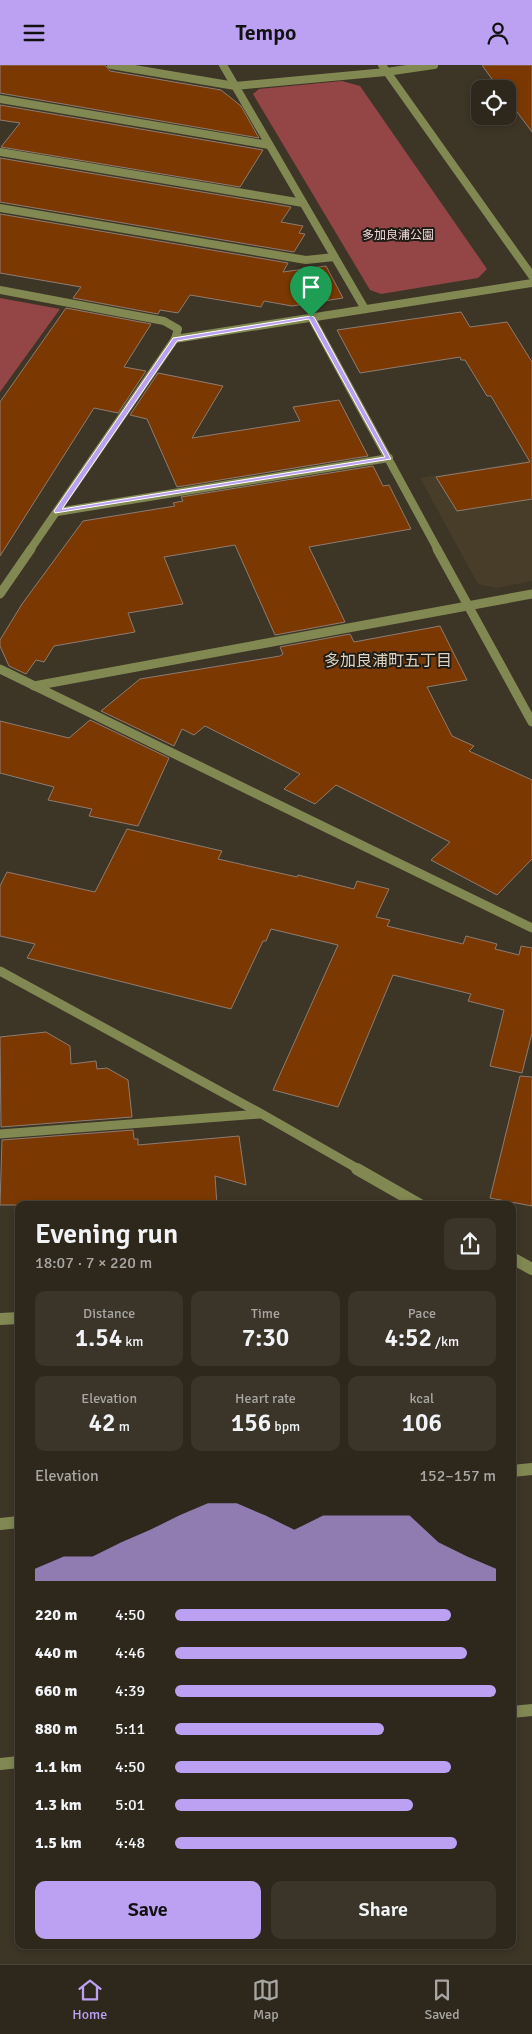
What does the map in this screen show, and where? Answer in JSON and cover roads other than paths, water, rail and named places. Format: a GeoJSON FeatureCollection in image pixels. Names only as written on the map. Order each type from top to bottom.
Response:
{"type":"FeatureCollection","features":[{"type":"Feature","properties":{"kind":"street"},"geometry":{"type":"LineString","coordinates":[[111,65],[235,86],[384,68],[434,65]]}},
{"type":"Feature","properties":{"kind":"street"},"geometry":{"type":"LineString","coordinates":[[223,65],[365,309]]}},
{"type":"Feature","properties":{"kind":"street"},"geometry":{"type":"LineString","coordinates":[[384,68],[532,275]]}},
{"type":"Feature","properties":{"kind":"street"},"geometry":{"type":"LineString","coordinates":[[0,99],[269,145]]}},
{"type":"Feature","properties":{"kind":"street"},"geometry":{"type":"LineString","coordinates":[[0,152],[303,203]]}},
{"type":"Feature","properties":{"kind":"street"},"geometry":{"type":"LineString","coordinates":[[0,208],[306,260],[334,257]]}},
{"type":"Feature","properties":{"kind":"street"},"geometry":{"type":"LineString","coordinates":[[175,339],[532,283]]}},
{"type":"Feature","properties":{"kind":"street"},"geometry":{"type":"LineString","coordinates":[[0,290],[164,321],[178,329],[175,339],[0,594]]}},
{"type":"Feature","properties":{"kind":"street"},"geometry":{"type":"LineString","coordinates":[[311,317],[532,722]]}},
{"type":"Feature","properties":{"kind":"street"},"geometry":{"type":"LineString","coordinates":[[57,511],[389,458]]}},
{"type":"Feature","properties":{"kind":"street"},"geometry":{"type":"LineString","coordinates":[[34,686],[532,594]]}},
{"type":"Feature","properties":{"kind":"street"},"geometry":{"type":"LineString","coordinates":[[0,669],[532,928]]}},
{"type":"Feature","properties":{"kind":"street"},"geometry":{"type":"LineString","coordinates":[[0,971],[260,1113],[413,1201]]}},
{"type":"Feature","properties":{"kind":"street"},"geometry":{"type":"LineString","coordinates":[[0,1134],[260,1113]]}},
{"type":"Feature","properties":{"kind":"street"},"geometry":{"type":"LineString","coordinates":[[516,1260],[531,1269]]}},
{"type":"Feature","properties":{"kind":"street"},"geometry":{"type":"LineString","coordinates":[[516,1269],[531,1269]]}},
{"type":"Feature","properties":{"kind":"street"},"geometry":{"type":"LineString","coordinates":[[0,1319],[15,1318]]}},
{"type":"Feature","properties":{"kind":"street"},"geometry":{"type":"LineString","coordinates":[[516,1471],[532,1469]]}},
{"type":"Feature","properties":{"kind":"street"},"geometry":{"type":"LineString","coordinates":[[0,1524],[15,1523]]}},
{"type":"Feature","properties":{"kind":"street"},"geometry":{"type":"LineString","coordinates":[[516,1711],[532,1710]]}},
{"type":"Feature","properties":{"kind":"street"},"geometry":{"type":"LineString","coordinates":[[0,1764],[15,1762]]}},
{"type":"Feature","properties":{"kind":"district","name":"多加良浦町五丁目"},"geometry":{"type":"Point","coordinates":[388,661]}},
{"type":"Feature","properties":{"kind":"park label","name":"多加良浦公園"},"geometry":{"type":"Point","coordinates":[398,235]}}]}
